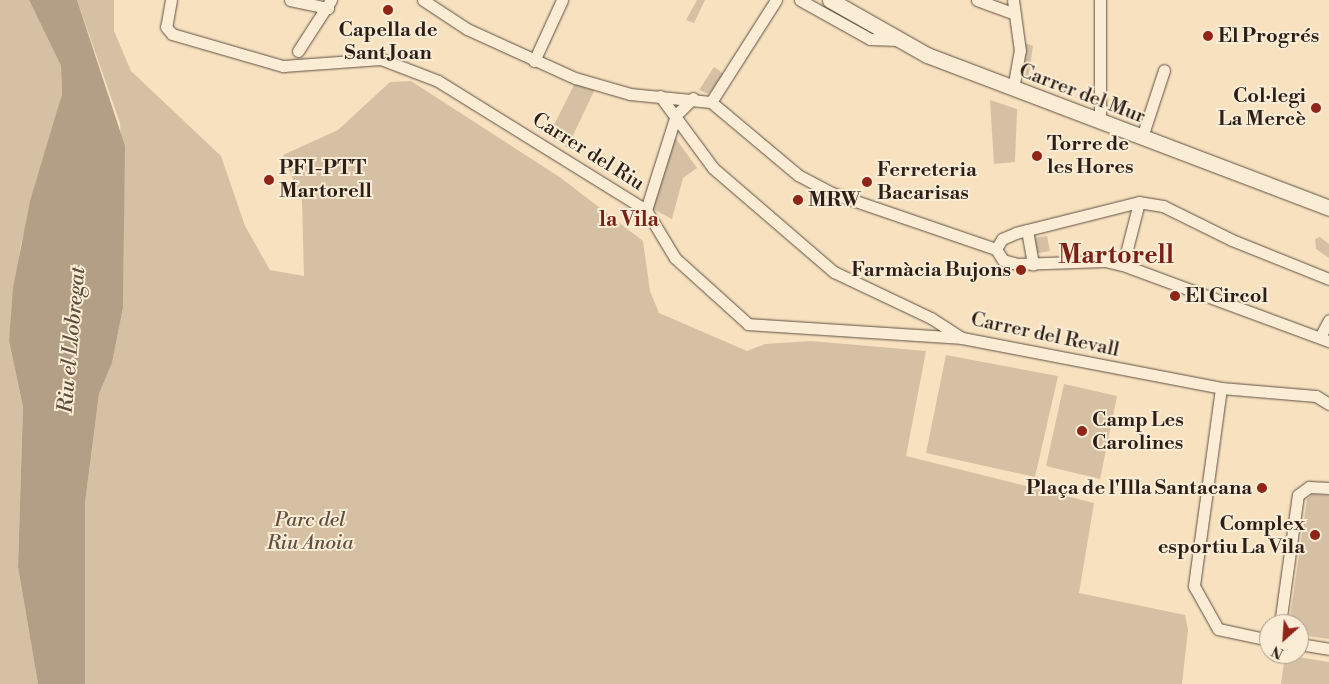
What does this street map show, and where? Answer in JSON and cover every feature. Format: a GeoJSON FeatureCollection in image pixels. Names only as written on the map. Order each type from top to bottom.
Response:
{"type":"FeatureCollection","features":[{"type":"Feature","properties":{"kind":"main road","name":"Carrer del Mur"},"geometry":{"type":"LineString","coordinates":[[830,0],[897,40],[1013,89],[1329,208]]}},
{"type":"Feature","properties":{"kind":"street","name":"Carrer del Riu"},"geometry":{"type":"LineString","coordinates":[[171,0],[166,27],[172,34],[291,67],[381,59],[438,80],[646,210],[675,258],[748,324],[962,338]]}},
{"type":"Feature","properties":{"kind":"street"},"geometry":{"type":"LineString","coordinates":[[290,0],[329,4],[296,53],[291,67]]}},
{"type":"Feature","properties":{"kind":"street"},"geometry":{"type":"LineString","coordinates":[[423,0],[467,30],[534,61],[611,90],[693,98],[711,102],[798,174],[832,193],[996,249],[1009,262],[1033,264],[1105,261],[1123,265],[1324,339],[1329,320]]}},
{"type":"Feature","properties":{"kind":"street"},"geometry":{"type":"LineString","coordinates":[[534,61],[562,0]]}},
{"type":"Feature","properties":{"kind":"street"},"geometry":{"type":"LineString","coordinates":[[711,102],[776,0]]}},
{"type":"Feature","properties":{"kind":"street"},"geometry":{"type":"LineString","coordinates":[[800,0],[870,39],[897,40]]}},
{"type":"Feature","properties":{"kind":"street"},"geometry":{"type":"LineString","coordinates":[[977,0],[1015,14]]}},
{"type":"Feature","properties":{"kind":"street"},"geometry":{"type":"LineString","coordinates":[[1013,0],[1020,51],[1013,89]]}},
{"type":"Feature","properties":{"kind":"street"},"geometry":{"type":"LineString","coordinates":[[1100,0],[1100,122]]}},
{"type":"Feature","properties":{"kind":"street"},"geometry":{"type":"LineString","coordinates":[[1144,131],[1164,70]]}},
{"type":"Feature","properties":{"kind":"street","name":"Carrer del Revall"},"geometry":{"type":"LineString","coordinates":[[660,96],[676,115],[713,168],[834,272],[931,318],[962,338],[1221,388],[1316,396],[1329,404]]}},
{"type":"Feature","properties":{"kind":"street"},"geometry":{"type":"LineString","coordinates":[[646,210],[676,115],[693,98]]}},
{"type":"Feature","properties":{"kind":"street"},"geometry":{"type":"LineString","coordinates":[[996,249],[1002,239],[1027,230],[1140,202],[1163,206],[1232,240],[1329,280]]}},
{"type":"Feature","properties":{"kind":"street"},"geometry":{"type":"LineString","coordinates":[[1123,265],[1140,202]]}},
{"type":"Feature","properties":{"kind":"street"},"geometry":{"type":"LineString","coordinates":[[1027,230],[1033,264]]}},
{"type":"Feature","properties":{"kind":"street"},"geometry":{"type":"LineString","coordinates":[[1221,388],[1193,577],[1202,604],[1218,629],[1259,638]]}},
{"type":"Feature","properties":{"kind":"street"},"geometry":{"type":"LineString","coordinates":[[1281,614],[1298,495],[1309,487],[1329,488]]}},
{"type":"Feature","properties":{"kind":"street"},"geometry":{"type":"LineString","coordinates":[[1309,646],[1329,649]]}},
{"type":"Feature","properties":{"kind":"green space"},"geometry":{"type":"Polygon","coordinates":[[[0,0],[29,0],[61,66],[62,94],[21,244],[9,341],[23,407],[18,567],[38,684],[0,684],[0,0]]]}},
{"type":"Feature","properties":{"kind":"green space","name":"Parc del Riu Anoia"},"geometry":{"type":"Polygon","coordinates":[[[77,0],[114,0],[114,31],[131,71],[221,156],[245,226],[270,270],[304,276],[302,201],[283,155],[338,130],[390,82],[411,81],[561,178],[643,241],[650,291],[659,313],[747,351],[765,344],[811,341],[926,351],[906,456],[1094,503],[1079,593],[1185,615],[1188,630],[1182,684],[85,684],[85,503],[99,394],[112,363],[123,308],[124,184],[120,123],[77,0]]]}},
{"type":"Feature","properties":{"kind":"green space"},"geometry":{"type":"Polygon","coordinates":[[[697,0],[705,0],[694,23],[686,20],[697,0]]]}},
{"type":"Feature","properties":{"kind":"green space"},"geometry":{"type":"Polygon","coordinates":[[[1025,43],[1033,46],[1028,80],[1019,76],[1025,43]]]}},
{"type":"Feature","properties":{"kind":"green space"},"geometry":{"type":"Polygon","coordinates":[[[714,67],[724,74],[709,94],[699,90],[714,67]]]}},
{"type":"Feature","properties":{"kind":"green space"},"geometry":{"type":"Polygon","coordinates":[[[575,83],[595,89],[567,148],[549,135],[575,83]]]}},
{"type":"Feature","properties":{"kind":"green space"},"geometry":{"type":"Polygon","coordinates":[[[990,100],[1017,109],[1015,162],[994,164],[990,100]]]}},
{"type":"Feature","properties":{"kind":"green space"},"geometry":{"type":"Polygon","coordinates":[[[674,136],[697,168],[683,178],[672,219],[653,209],[674,136]]]}},
{"type":"Feature","properties":{"kind":"green space"},"geometry":{"type":"Polygon","coordinates":[[[1047,236],[1050,251],[1034,254],[1030,238],[1047,236]]]}},
{"type":"Feature","properties":{"kind":"green space"},"geometry":{"type":"Polygon","coordinates":[[[1320,237],[1329,244],[1329,258],[1316,249],[1315,239],[1320,237]]]}},
{"type":"Feature","properties":{"kind":"green space"},"geometry":{"type":"Polygon","coordinates":[[[946,355],[1058,376],[1035,477],[926,453],[946,355]]]}},
{"type":"Feature","properties":{"kind":"green space","name":"Camp Les Carolines"},"geometry":{"type":"Polygon","coordinates":[[[1064,384],[1117,396],[1100,479],[1046,466],[1064,384]]]}},
{"type":"Feature","properties":{"kind":"green space","name":"Complex esportiu La Vila"},"geometry":{"type":"Polygon","coordinates":[[[1312,494],[1329,495],[1329,639],[1309,636],[1309,614],[1290,614],[1307,499],[1312,494]]]}},
{"type":"Feature","properties":{"kind":"green space"},"geometry":{"type":"Polygon","coordinates":[[[1309,659],[1329,662],[1329,684],[1281,684],[1284,664],[1309,664],[1309,659]]]}},
{"type":"Feature","properties":{"kind":"water","name":"Riu el Llobregat"},"geometry":{"type":"Polygon","coordinates":[[[29,0],[77,0],[125,146],[123,308],[112,363],[99,394],[85,503],[85,684],[38,684],[18,567],[23,407],[9,341],[13,288],[30,201],[62,94],[61,66],[29,0]]]}},
{"type":"Feature","properties":{"kind":"place","name":"Capella de Sant Joan"},"geometry":{"type":"Point","coordinates":[388,10]}},
{"type":"Feature","properties":{"kind":"place","name":"El Progrés"},"geometry":{"type":"Point","coordinates":[1208,36]}},
{"type":"Feature","properties":{"kind":"place","name":"Col·legi La Mercè"},"geometry":{"type":"Point","coordinates":[1316,108]}},
{"type":"Feature","properties":{"kind":"place","name":"Torre de les Hores"},"geometry":{"type":"Point","coordinates":[1037,156]}},
{"type":"Feature","properties":{"kind":"place","name":"PFI-PTT Martorell"},"geometry":{"type":"Point","coordinates":[269,180]}},
{"type":"Feature","properties":{"kind":"place","name":"Ferreteria Bacarisas"},"geometry":{"type":"Point","coordinates":[867,182]}},
{"type":"Feature","properties":{"kind":"place","name":"MRW"},"geometry":{"type":"Point","coordinates":[798,200]}},
{"type":"Feature","properties":{"kind":"place","name":"Farmàcia Bujons"},"geometry":{"type":"Point","coordinates":[1021,270]}},
{"type":"Feature","properties":{"kind":"place","name":"El Circol"},"geometry":{"type":"Point","coordinates":[1175,296]}},
{"type":"Feature","properties":{"kind":"place","name":"Camp Les Carolines"},"geometry":{"type":"Point","coordinates":[1082,431]}},
{"type":"Feature","properties":{"kind":"place","name":"Plaça de l'Illa Santacana"},"geometry":{"type":"Point","coordinates":[1262,488]}},
{"type":"Feature","properties":{"kind":"place","name":"Complex esportiu La Vila"},"geometry":{"type":"Point","coordinates":[1315,535]}},
{"type":"Feature","properties":{"kind":"district","name":"la Vila"},"geometry":{"type":"Point","coordinates":[629,220]}},
{"type":"Feature","properties":{"kind":"district","name":"Martorell"},"geometry":{"type":"Point","coordinates":[1116,256]}}]}
